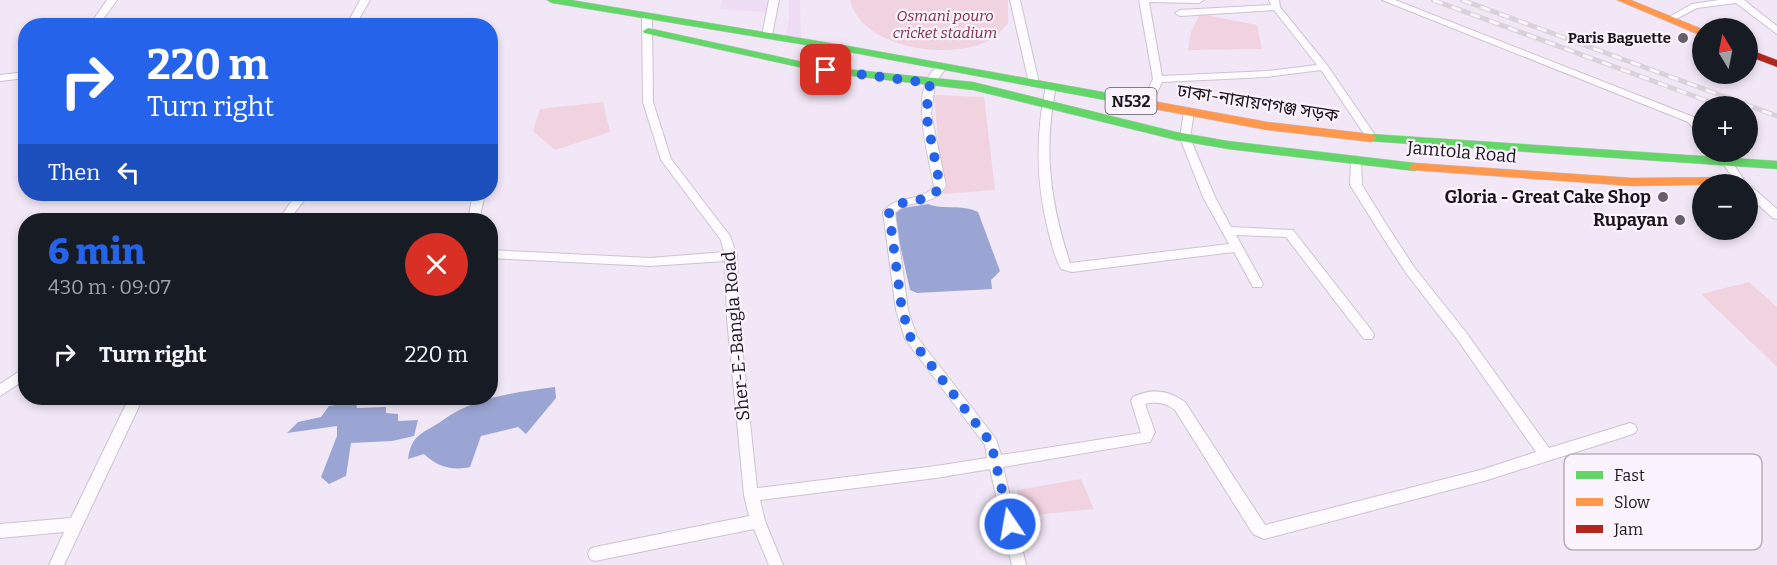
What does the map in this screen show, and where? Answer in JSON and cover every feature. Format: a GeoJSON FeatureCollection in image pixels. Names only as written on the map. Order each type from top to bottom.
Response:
{"type":"FeatureCollection","features":[{"type":"Feature","properties":{"kind":"main road","name":"ঢাকা-নারায়ণগঞ্জ সড়ক"},"geometry":{"type":"LineString","coordinates":[[552,0],[648,24],[767,35],[1267,126],[1372,138],[1692,157]]}},
{"type":"Feature","properties":{"kind":"main road"},"geometry":{"type":"LineString","coordinates":[[1622,0],[1692,29]]}},
{"type":"Feature","properties":{"kind":"main road"},"geometry":{"type":"LineString","coordinates":[[1634,0],[1692,25]]}},
{"type":"Feature","properties":{"kind":"main road","name":"Jamtola Road"},"geometry":{"type":"LineString","coordinates":[[648,24],[826,70],[973,86],[1046,105],[1083,111],[1185,138],[1228,145],[1433,169],[1692,184]]}},
{"type":"Feature","properties":{"kind":"main road"},"geometry":{"type":"LineString","coordinates":[[1758,51],[1777,59]]}},
{"type":"Feature","properties":{"kind":"main road"},"geometry":{"type":"LineString","coordinates":[[1758,56],[1777,64]]}},
{"type":"Feature","properties":{"kind":"main road","name":"ঢাকা-নারায়ণগঞ্জ সড়ক"},"geometry":{"type":"LineString","coordinates":[[1736,162],[1777,171]]}},
{"type":"Feature","properties":{"kind":"main road","name":"ঢাকা-নারায়ণগঞ্জ সড়ক"},"geometry":{"type":"LineString","coordinates":[[1750,162],[1777,165]]}},
{"type":"Feature","properties":{"kind":"street"},"geometry":{"type":"LineString","coordinates":[[99,18],[112,0]]}},
{"type":"Feature","properties":{"kind":"street"},"geometry":{"type":"LineString","coordinates":[[355,18],[365,0]]}},
{"type":"Feature","properties":{"kind":"street"},"geometry":{"type":"LineString","coordinates":[[767,35],[774,0]]}},
{"type":"Feature","properties":{"kind":"street"},"geometry":{"type":"LineString","coordinates":[[1015,0],[1034,83]]}},
{"type":"Feature","properties":{"kind":"street"},"geometry":{"type":"LineString","coordinates":[[1144,0],[1158,79],[1147,104]]}},
{"type":"Feature","properties":{"kind":"street"},"geometry":{"type":"LineString","coordinates":[[1150,0],[1199,0]]}},
{"type":"Feature","properties":{"kind":"street"},"geometry":{"type":"LineString","coordinates":[[1387,0],[1692,118]]}},
{"type":"Feature","properties":{"kind":"street"},"geometry":{"type":"LineString","coordinates":[[1674,17],[1695,6],[1738,0],[1777,31]]}},
{"type":"Feature","properties":{"kind":"street"},"geometry":{"type":"LineString","coordinates":[[1180,13],[1275,3],[1324,67],[1372,138]]}},
{"type":"Feature","properties":{"kind":"street","name":"Sher-E-Bangla Road"},"geometry":{"type":"LineString","coordinates":[[648,24],[648,102],[666,160],[726,239],[731,256],[733,318],[751,495],[758,521],[776,565]]}},
{"type":"Feature","properties":{"kind":"street"},"geometry":{"type":"LineString","coordinates":[[1158,79],[1267,74],[1324,67]]}},
{"type":"Feature","properties":{"kind":"street"},"geometry":{"type":"LineString","coordinates":[[941,68],[930,83],[926,114],[940,186],[930,196],[898,204],[889,212],[902,310],[911,339],[991,443],[1019,565]]}},
{"type":"Feature","properties":{"kind":"street"},"geometry":{"type":"LineString","coordinates":[[0,78],[18,76]]}},
{"type":"Feature","properties":{"kind":"street"},"geometry":{"type":"LineString","coordinates":[[1051,86],[1042,131],[1044,185],[1049,217],[1068,268],[1234,248]]}},
{"type":"Feature","properties":{"kind":"street"},"geometry":{"type":"LineString","coordinates":[[1189,111],[1185,138],[1209,197],[1234,248],[1257,284]]}},
{"type":"Feature","properties":{"kind":"street"},"geometry":{"type":"LineString","coordinates":[[1356,160],[1356,185],[1384,230],[1410,270],[1461,335],[1546,455]]}},
{"type":"Feature","properties":{"kind":"street"},"geometry":{"type":"LineString","coordinates":[[1725,162],[1735,174]]}},
{"type":"Feature","properties":{"kind":"street"},"geometry":{"type":"LineString","coordinates":[[1758,198],[1777,215]]}},
{"type":"Feature","properties":{"kind":"street"},"geometry":{"type":"LineString","coordinates":[[289,213],[300,201]]}},
{"type":"Feature","properties":{"kind":"street"},"geometry":{"type":"LineString","coordinates":[[1227,231],[1289,233],[1368,334]]}},
{"type":"Feature","properties":{"kind":"street"},"geometry":{"type":"LineString","coordinates":[[498,254],[650,262],[731,256]]}},
{"type":"Feature","properties":{"kind":"street"},"geometry":{"type":"LineString","coordinates":[[0,391],[18,378]]}},
{"type":"Feature","properties":{"kind":"street"},"geometry":{"type":"LineString","coordinates":[[751,495],[996,462],[1145,438],[1148,432],[1138,401],[1159,396],[1170,399],[1180,406],[1200,434],[1258,529],[1264,532],[1484,475],[1630,429]]}},
{"type":"Feature","properties":{"kind":"street"},"geometry":{"type":"LineString","coordinates":[[56,565],[73,525],[133,405]]}},
{"type":"Feature","properties":{"kind":"street"},"geometry":{"type":"LineString","coordinates":[[595,554],[758,521]]}},
{"type":"Feature","properties":{"kind":"street"},"geometry":{"type":"LineString","coordinates":[[0,531],[73,525]]}},
{"type":"Feature","properties":{"kind":"shaded area"},"geometry":{"type":"Polygon","coordinates":[[[722,0],[770,0],[769,12],[720,9],[722,0]]]}},
{"type":"Feature","properties":{"kind":"shaded area"},"geometry":{"type":"Polygon","coordinates":[[[789,0],[800,0],[801,40],[785,38],[789,19],[789,0]]]}},
{"type":"Feature","properties":{"kind":"green space","name":"Osmani pouro cricket stadium"},"geometry":{"type":"Polygon","coordinates":[[[850,0],[1008,0],[1008,23],[994,38],[975,46],[955,50],[933,50],[889,40],[871,30],[858,17],[850,0]]]}},
{"type":"Feature","properties":{"kind":"green space"},"geometry":{"type":"Polygon","coordinates":[[[1200,14],[1257,25],[1262,49],[1188,50],[1191,32],[1200,14]]]}},
{"type":"Feature","properties":{"kind":"green space"},"geometry":{"type":"Polygon","coordinates":[[[934,95],[984,97],[995,190],[943,194],[934,95]]]}},
{"type":"Feature","properties":{"kind":"green space"},"geometry":{"type":"Polygon","coordinates":[[[603,102],[610,132],[555,150],[533,131],[540,109],[603,102]]]}},
{"type":"Feature","properties":{"kind":"green space"},"geometry":{"type":"Polygon","coordinates":[[[1749,282],[1777,307],[1777,367],[1701,294],[1749,282]]]}},
{"type":"Feature","properties":{"kind":"green space"},"geometry":{"type":"Polygon","coordinates":[[[1081,479],[1094,509],[1024,516],[1017,490],[1081,479]]]}},
{"type":"Feature","properties":{"kind":"water"},"geometry":{"type":"Polygon","coordinates":[[[928,204],[939,207],[965,208],[978,212],[1000,271],[991,280],[992,289],[917,293],[910,290],[893,213],[897,209],[928,204]]]}},
{"type":"Feature","properties":{"kind":"water"},"geometry":{"type":"Polygon","coordinates":[[[555,387],[556,398],[526,434],[518,427],[481,436],[470,467],[445,467],[424,454],[408,459],[412,443],[416,438],[455,412],[472,405],[498,405],[498,397],[555,387]]]}},
{"type":"Feature","properties":{"kind":"water"},"geometry":{"type":"Polygon","coordinates":[[[329,406],[386,407],[386,413],[398,414],[398,421],[418,420],[414,436],[392,441],[351,443],[346,476],[329,484],[321,477],[337,436],[337,426],[287,433],[298,422],[321,417],[329,406]]]}},
{"type":"Feature","properties":{"kind":"railway"},"geometry":{"type":"LineString","coordinates":[[1433,0],[1694,96]]}},
{"type":"Feature","properties":{"kind":"railway"},"geometry":{"type":"LineString","coordinates":[[1462,0],[1777,116]]}},
{"type":"Feature","properties":{"kind":"traffic: fast"},"geometry":{"type":"LineString","coordinates":[[552,0],[854,50],[1158,106]]}},
{"type":"Feature","properties":{"kind":"traffic: fast"},"geometry":{"type":"LineString","coordinates":[[648,31],[826,70],[973,86],[1176,136],[1228,145],[1415,167]]}},
{"type":"Feature","properties":{"kind":"traffic: fast"},"geometry":{"type":"LineString","coordinates":[[1371,138],[1777,165]]}},
{"type":"Feature","properties":{"kind":"traffic: slow"},"geometry":{"type":"LineString","coordinates":[[1622,0],[1692,29]]}},
{"type":"Feature","properties":{"kind":"traffic: slow"},"geometry":{"type":"LineString","coordinates":[[1158,106],[1267,126],[1371,138]]}},
{"type":"Feature","properties":{"kind":"traffic: slow"},"geometry":{"type":"LineString","coordinates":[[1415,167],[1632,182],[1692,181]]}},
{"type":"Feature","properties":{"kind":"traffic: jam"},"geometry":{"type":"LineString","coordinates":[[1758,56],[1777,64]]}},
{"type":"Feature","properties":{"kind":"place","name":"Paris Baguette"},"geometry":{"type":"Point","coordinates":[1683,38]}},
{"type":"Feature","properties":{"kind":"place","name":"Gloria - Great Cake Shop"},"geometry":{"type":"Point","coordinates":[1663,197]}},
{"type":"Feature","properties":{"kind":"place","name":"Rupayan"},"geometry":{"type":"Point","coordinates":[1680,220]}},
{"type":"Feature","properties":{"kind":"route"},"geometry":{"type":"LineString","coordinates":[[826,70],[930,83],[926,114],[940,186],[938,191],[930,196],[898,204],[889,212],[902,310],[911,339],[991,443],[1010,524]]}}]}
